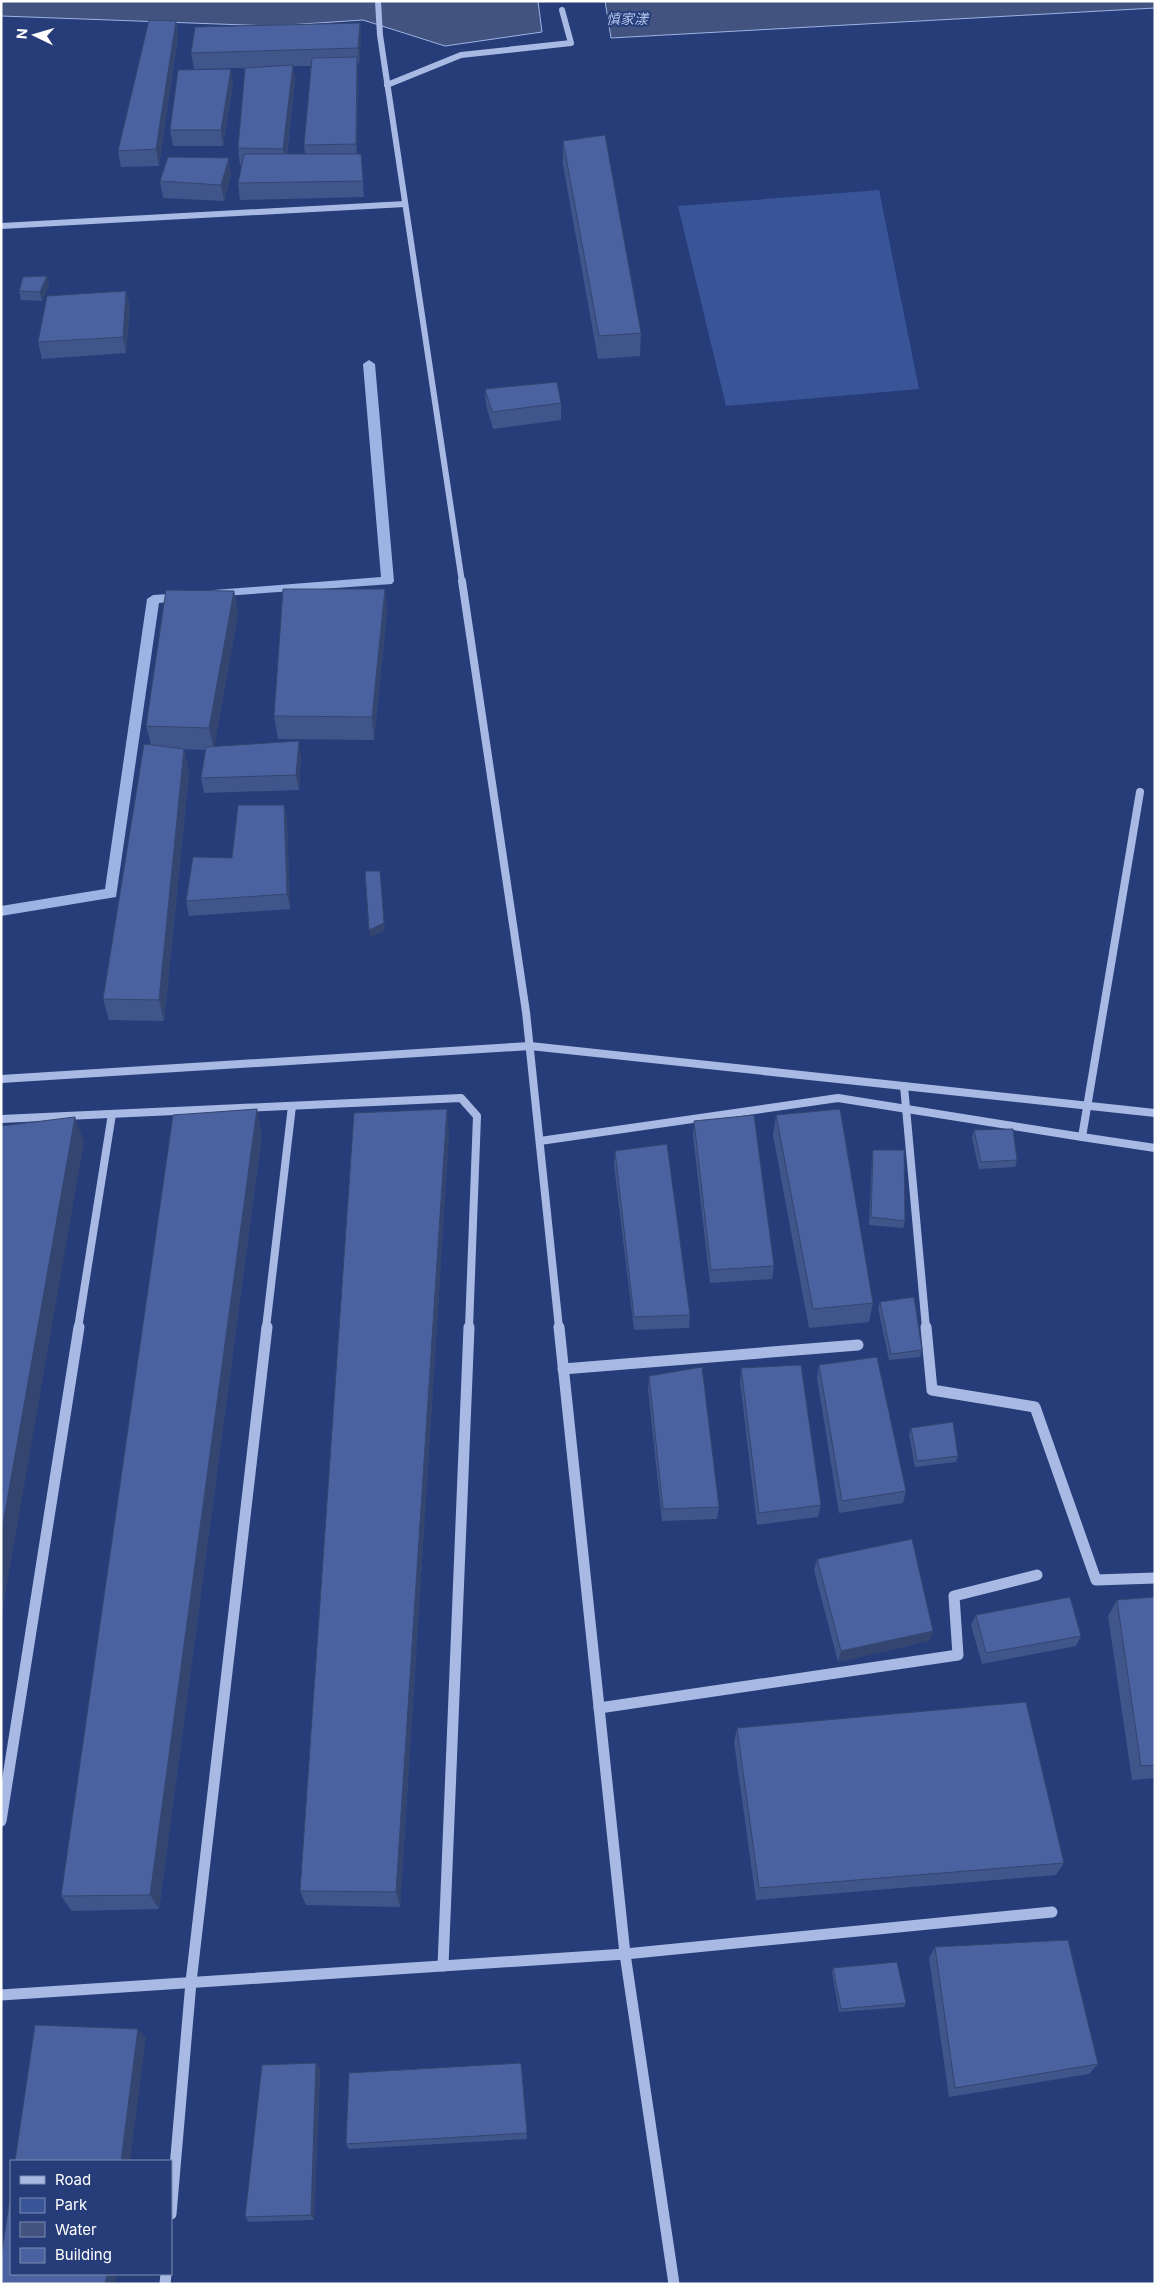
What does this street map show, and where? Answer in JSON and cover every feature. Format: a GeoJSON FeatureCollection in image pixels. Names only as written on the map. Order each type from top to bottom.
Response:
{"type":"FeatureCollection","features":[{"type":"Feature","properties":{"kind":"street"},"geometry":{"type":"LineString","coordinates":[[378,1],[380,35],[530,1046],[625,1954],[674,2284]]}},
{"type":"Feature","properties":{"kind":"street"},"geometry":{"type":"LineString","coordinates":[[388,85],[462,55],[571,43],[562,10]]}},
{"type":"Feature","properties":{"kind":"street"},"geometry":{"type":"LineString","coordinates":[[1,226],[405,204]]}},
{"type":"Feature","properties":{"kind":"street"},"geometry":{"type":"LineString","coordinates":[[1082,1137],[1140,792]]}},
{"type":"Feature","properties":{"kind":"street"},"geometry":{"type":"LineString","coordinates":[[1,1079],[530,1046],[1155,1114]]}},
{"type":"Feature","properties":{"kind":"street"},"geometry":{"type":"LineString","coordinates":[[904,1086],[932,1390],[1035,1408],[1096,1580],[1155,1578]]}},
{"type":"Feature","properties":{"kind":"street"},"geometry":{"type":"LineString","coordinates":[[1,1119],[461,1098],[477,1116],[443,1966]]}},
{"type":"Feature","properties":{"kind":"street"},"geometry":{"type":"LineString","coordinates":[[540,1142],[838,1098],[1155,1148]]}},
{"type":"Feature","properties":{"kind":"street"},"geometry":{"type":"LineString","coordinates":[[172,2202],[191,1982],[292,1106]]}},
{"type":"Feature","properties":{"kind":"street"},"geometry":{"type":"LineString","coordinates":[[1,1821],[112,1114]]}},
{"type":"Feature","properties":{"kind":"street"},"geometry":{"type":"LineString","coordinates":[[563,1369],[858,1345]]}},
{"type":"Feature","properties":{"kind":"street"},"geometry":{"type":"LineString","coordinates":[[599,1708],[958,1655],[954,1596],[1037,1575]]}},
{"type":"Feature","properties":{"kind":"street"},"geometry":{"type":"LineString","coordinates":[[1,1995],[625,1954],[1052,1912]]}},
{"type":"Feature","properties":{"kind":"green space"},"geometry":{"type":"Polygon","coordinates":[[[879,190],[919,389],[726,406],[678,206],[879,190]]]}},
{"type":"Feature","properties":{"kind":"water"},"geometry":{"type":"Polygon","coordinates":[[[1,1],[538,1],[542,32],[445,46],[363,20],[272,26],[1,16],[1,1]]]}},
{"type":"Feature","properties":{"kind":"water","name":"慎家漾"},"geometry":{"type":"Polygon","coordinates":[[[605,1],[1155,1],[1155,8],[611,38],[605,1]]]}},
{"type":"Feature","properties":{"kind":"building"},"geometry":{"type":"Polygon","coordinates":[[[149,20],[176,21],[156,149],[118,151],[149,20]]]}},
{"type":"Feature","properties":{"kind":"building"},"geometry":{"type":"Polygon","coordinates":[[[360,23],[358,48],[191,53],[195,27],[360,23]]]}},
{"type":"Feature","properties":{"kind":"building"},"geometry":{"type":"Polygon","coordinates":[[[357,57],[356,144],[304,145],[312,58],[357,57]]]}},
{"type":"Feature","properties":{"kind":"building"},"geometry":{"type":"Polygon","coordinates":[[[293,65],[283,149],[238,148],[245,68],[293,65]]]}},
{"type":"Feature","properties":{"kind":"building"},"geometry":{"type":"Polygon","coordinates":[[[231,69],[221,130],[170,130],[178,70],[231,69]]]}},
{"type":"Feature","properties":{"kind":"building"},"geometry":{"type":"Polygon","coordinates":[[[605,135],[641,333],[599,336],[563,141],[605,135]]]}},
{"type":"Feature","properties":{"kind":"building"},"geometry":{"type":"Polygon","coordinates":[[[244,154],[361,154],[363,181],[238,183],[244,154]]]}},
{"type":"Feature","properties":{"kind":"building"},"geometry":{"type":"Polygon","coordinates":[[[168,157],[229,158],[221,185],[160,181],[168,157]]]}},
{"type":"Feature","properties":{"kind":"building"},"geometry":{"type":"Polygon","coordinates":[[[47,276],[40,292],[19,291],[23,277],[47,276]]]}},
{"type":"Feature","properties":{"kind":"building"},"geometry":{"type":"Polygon","coordinates":[[[126,291],[123,337],[38,342],[47,296],[126,291]]]}},
{"type":"Feature","properties":{"kind":"building"},"geometry":{"type":"Polygon","coordinates":[[[557,382],[561,403],[492,412],[485,389],[557,382]]]}},
{"type":"Feature","properties":{"kind":"building"},"geometry":{"type":"Polygon","coordinates":[[[283,589],[385,589],[372,717],[274,716],[283,589]]]}},
{"type":"Feature","properties":{"kind":"building"},"geometry":{"type":"Polygon","coordinates":[[[166,590],[234,591],[209,728],[146,726],[166,590]]]}},
{"type":"Feature","properties":{"kind":"building"},"geometry":{"type":"Polygon","coordinates":[[[299,741],[296,775],[201,778],[206,747],[299,741]]]}},
{"type":"Feature","properties":{"kind":"building"},"geometry":{"type":"Polygon","coordinates":[[[144,744],[184,749],[159,1000],[103,999],[144,744]]]}},
{"type":"Feature","properties":{"kind":"building"},"geometry":{"type":"Polygon","coordinates":[[[238,805],[284,805],[287,894],[186,901],[193,857],[232,858],[238,805]]]}},
{"type":"Feature","properties":{"kind":"building"},"geometry":{"type":"Polygon","coordinates":[[[365,871],[380,871],[384,923],[369,930],[365,871]]]}},
{"type":"Feature","properties":{"kind":"building"},"geometry":{"type":"Polygon","coordinates":[[[257,1109],[150,1895],[61,1896],[173,1115],[257,1109]]]}},
{"type":"Feature","properties":{"kind":"building"},"geometry":{"type":"Polygon","coordinates":[[[447,1109],[396,1892],[300,1891],[354,1113],[447,1109]]]}},
{"type":"Feature","properties":{"kind":"building"},"geometry":{"type":"Polygon","coordinates":[[[840,1109],[873,1303],[813,1309],[776,1115],[840,1109]]]}},
{"type":"Feature","properties":{"kind":"building"},"geometry":{"type":"Polygon","coordinates":[[[754,1115],[774,1266],[711,1270],[694,1121],[754,1115]]]}},
{"type":"Feature","properties":{"kind":"building"},"geometry":{"type":"Polygon","coordinates":[[[75,1117],[1,1535],[1,1126],[75,1117]]]}},
{"type":"Feature","properties":{"kind":"building"},"geometry":{"type":"Polygon","coordinates":[[[1013,1129],[1017,1160],[981,1162],[974,1130],[1013,1129]]]}},
{"type":"Feature","properties":{"kind":"building"},"geometry":{"type":"Polygon","coordinates":[[[667,1144],[690,1315],[634,1317],[615,1151],[667,1144]]]}},
{"type":"Feature","properties":{"kind":"building"},"geometry":{"type":"Polygon","coordinates":[[[873,1150],[904,1150],[905,1221],[871,1217],[873,1150]]]}},
{"type":"Feature","properties":{"kind":"building"},"geometry":{"type":"Polygon","coordinates":[[[914,1297],[922,1350],[891,1354],[880,1302],[914,1297]]]}},
{"type":"Feature","properties":{"kind":"building"},"geometry":{"type":"Polygon","coordinates":[[[877,1357],[906,1491],[842,1501],[819,1365],[877,1357]]]}},
{"type":"Feature","properties":{"kind":"building"},"geometry":{"type":"Polygon","coordinates":[[[801,1365],[821,1505],[759,1513],[741,1368],[801,1365]]]}},
{"type":"Feature","properties":{"kind":"building"},"geometry":{"type":"Polygon","coordinates":[[[702,1367],[719,1507],[663,1509],[649,1376],[702,1367]]]}},
{"type":"Feature","properties":{"kind":"building"},"geometry":{"type":"Polygon","coordinates":[[[953,1422],[958,1456],[917,1461],[911,1428],[953,1422]]]}},
{"type":"Feature","properties":{"kind":"building"},"geometry":{"type":"Polygon","coordinates":[[[912,1539],[933,1631],[841,1651],[817,1559],[912,1539]]]}},
{"type":"Feature","properties":{"kind":"building"},"geometry":{"type":"Polygon","coordinates":[[[1070,1597],[1081,1636],[986,1653],[976,1615],[1070,1597]]]}},
{"type":"Feature","properties":{"kind":"building"},"geometry":{"type":"Polygon","coordinates":[[[1155,1597],[1155,1765],[1141,1766],[1117,1600],[1155,1597]]]}},
{"type":"Feature","properties":{"kind":"building"},"geometry":{"type":"Polygon","coordinates":[[[1026,1702],[1064,1863],[759,1888],[737,1728],[1026,1702]]]}},
{"type":"Feature","properties":{"kind":"building"},"geometry":{"type":"Polygon","coordinates":[[[1068,1940],[1098,2064],[955,2088],[935,1947],[1068,1940]]]}},
{"type":"Feature","properties":{"kind":"building"},"geometry":{"type":"Polygon","coordinates":[[[897,1962],[906,2003],[841,2009],[833,1968],[897,1962]]]}},
{"type":"Feature","properties":{"kind":"building"},"geometry":{"type":"Polygon","coordinates":[[[35,2025],[138,2029],[121,2160],[15,2160],[35,2025]]]}},
{"type":"Feature","properties":{"kind":"building"},"geometry":{"type":"Polygon","coordinates":[[[316,2063],[311,2215],[245,2217],[262,2065],[316,2063]]]}},
{"type":"Feature","properties":{"kind":"building"},"geometry":{"type":"Polygon","coordinates":[[[521,2063],[527,2133],[346,2144],[349,2073],[521,2063]]]}},
{"type":"Feature","properties":{"kind":"building"},"geometry":{"type":"Polygon","coordinates":[[[10,2197],[10,2275],[107,2275],[105,2284],[1,2284],[1,2259],[10,2197]]]}},
{"type":"Feature","properties":{"kind":"waterway"},"geometry":{"type":"LineString","coordinates":[[214,594],[388,581],[369,364]]}},
{"type":"Feature","properties":{"kind":"waterway"},"geometry":{"type":"LineString","coordinates":[[1,911],[111,893],[153,599],[184,597]]}}]}
